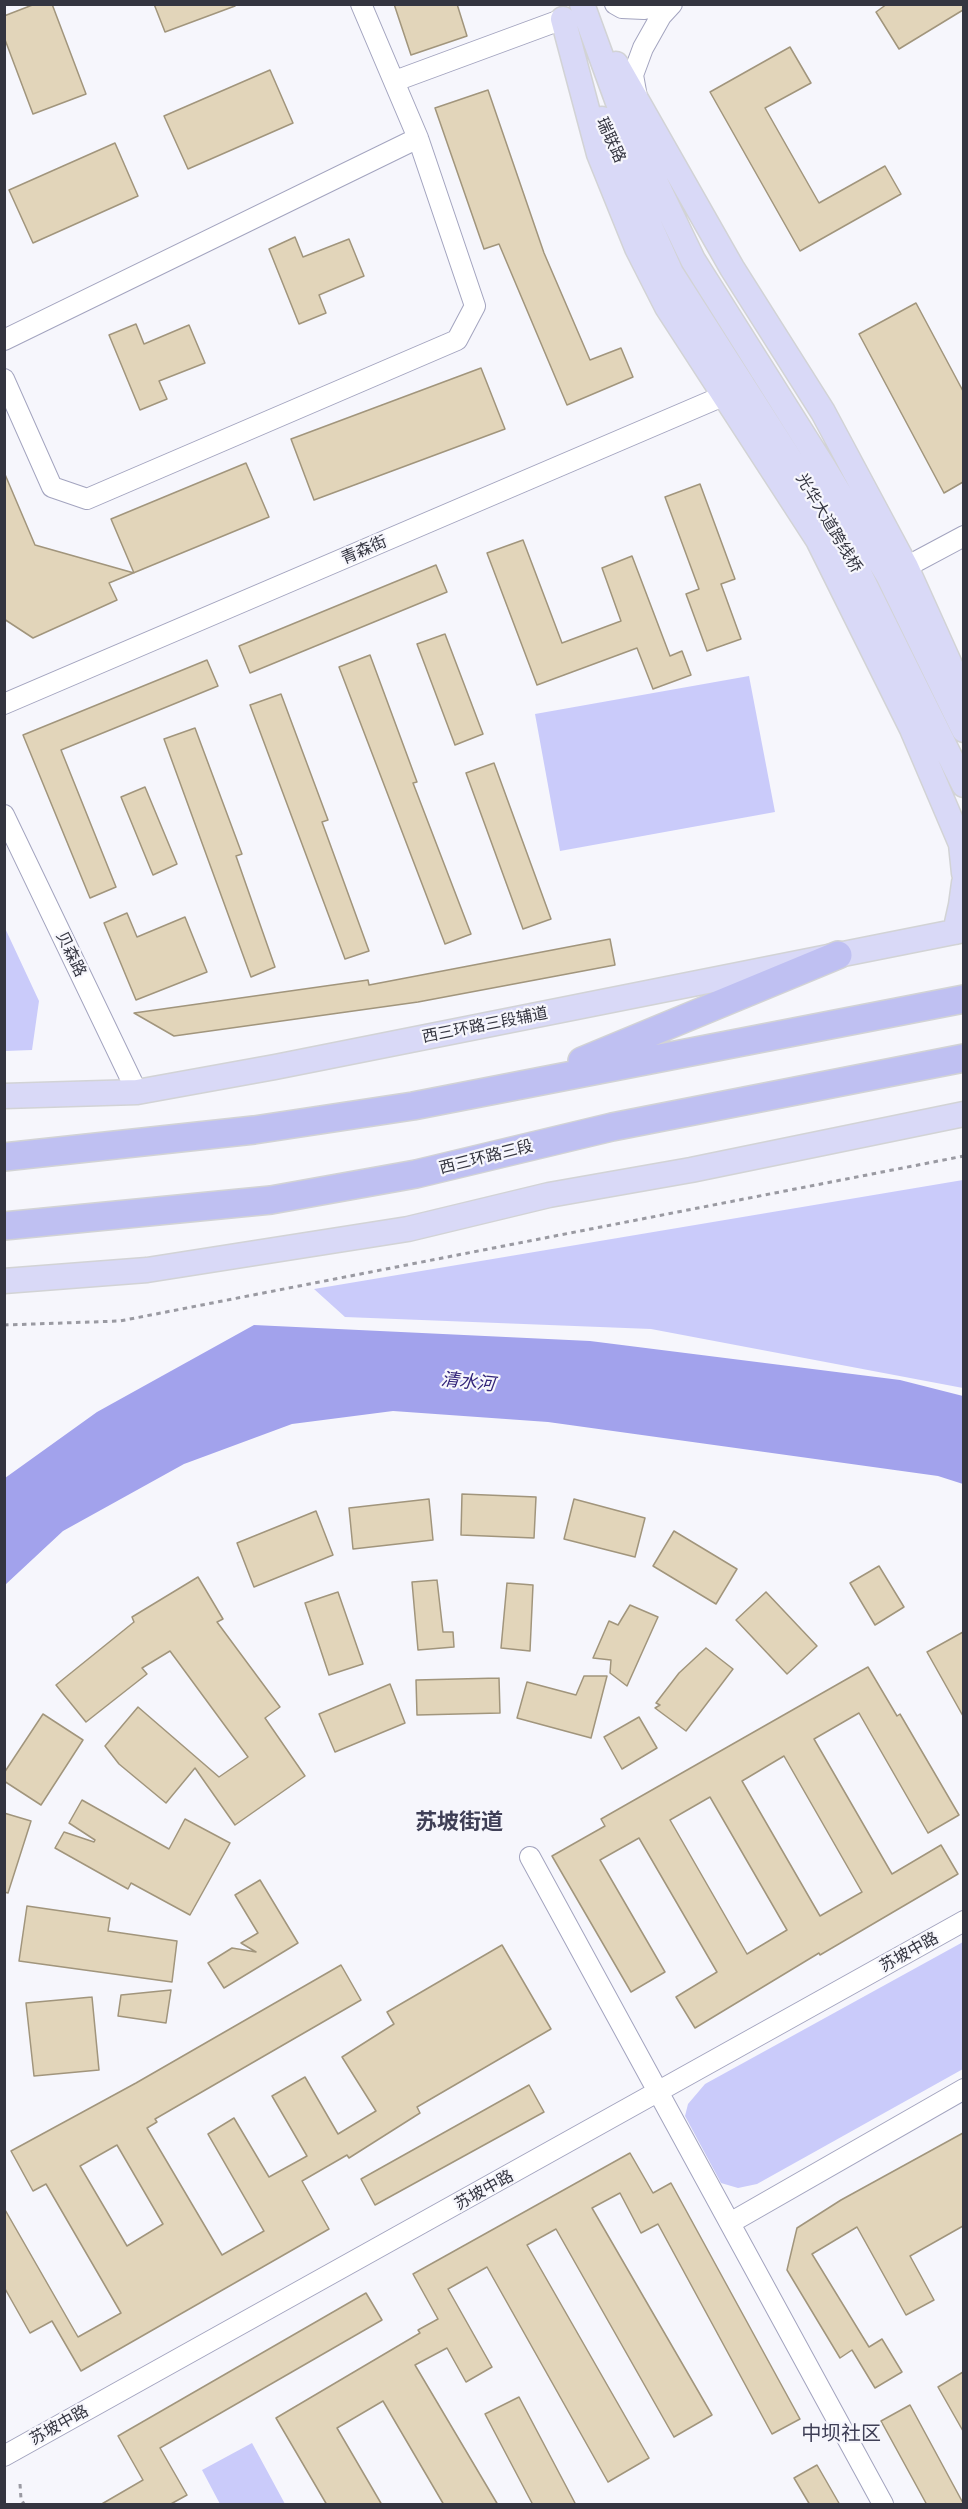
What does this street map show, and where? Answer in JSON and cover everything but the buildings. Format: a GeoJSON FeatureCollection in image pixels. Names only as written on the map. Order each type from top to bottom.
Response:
{"type":"FeatureCollection","features":[{"type":"Feature","properties":{"kind":"highway"},"geometry":{"type":"LineString","coordinates":[[528,1084],[838,955]]}},
{"type":"Feature","properties":{"kind":"highway"},"geometry":{"type":"LineString","coordinates":[[4,1157],[254,1130],[413,1106],[963,999]]}},
{"type":"Feature","properties":{"kind":"highway","name":"西三环路三段"},"geometry":{"type":"LineString","coordinates":[[4,1226],[271,1200],[416,1174],[612,1127],[963,1058]]}},
{"type":"Feature","properties":{"kind":"main road"},"geometry":{"type":"LineString","coordinates":[[572,9],[638,102],[732,268],[823,412],[906,567],[963,694]]}},
{"type":"Feature","properties":{"kind":"main road"},"geometry":{"type":"LineString","coordinates":[[572,9],[599,154],[637,248],[667,307],[818,540],[912,729],[962,844],[963,873]]}},
{"type":"Feature","properties":{"kind":"main road","name":"瑞联路"},"geometry":{"type":"LineString","coordinates":[[572,9],[693,260]]}},
{"type":"Feature","properties":{"kind":"main road","name":"瑞联路"},"geometry":{"type":"LineString","coordinates":[[572,9],[597,107],[671,273]]}},
{"type":"Feature","properties":{"kind":"main road","name":"光华大道跨线桥"},"geometry":{"type":"LineString","coordinates":[[693,260],[882,566],[963,730]]}},
{"type":"Feature","properties":{"kind":"main road","name":"光华大道跨线桥"},"geometry":{"type":"LineString","coordinates":[[671,273],[832,525],[890,633],[963,785]]}},
{"type":"Feature","properties":{"kind":"main road"},"geometry":{"type":"LineString","coordinates":[[959,931],[963,883]]}},
{"type":"Feature","properties":{"kind":"main road","name":"西三环路三段辅道"},"geometry":{"type":"LineString","coordinates":[[4,1096],[137,1092],[959,931]]}},
{"type":"Feature","properties":{"kind":"main road"},"geometry":{"type":"LineString","coordinates":[[4,1281],[147,1270],[408,1228],[549,1196],[691,1170],[963,1114]]}},
{"type":"Feature","properties":{"kind":"street"},"geometry":{"type":"LineString","coordinates":[[4,379],[52,487],[87,499],[457,339],[475,306],[418,138],[362,4]]}},
{"type":"Feature","properties":{"kind":"street"},"geometry":{"type":"LineString","coordinates":[[615,4],[622,8],[644,9],[670,4]]}},
{"type":"Feature","properties":{"kind":"street"},"geometry":{"type":"LineString","coordinates":[[638,102],[633,75],[639,57],[670,4]]}},
{"type":"Feature","properties":{"kind":"street"},"geometry":{"type":"LineString","coordinates":[[395,81],[572,9]]}},
{"type":"Feature","properties":{"kind":"street"},"geometry":{"type":"LineString","coordinates":[[4,340],[418,138]]}},
{"type":"Feature","properties":{"kind":"street","name":"青森街"},"geometry":{"type":"LineString","coordinates":[[4,704],[723,396]]}},
{"type":"Feature","properties":{"kind":"street"},"geometry":{"type":"LineString","coordinates":[[906,567],[963,536]]}},
{"type":"Feature","properties":{"kind":"street","name":"贝森路"},"geometry":{"type":"LineString","coordinates":[[4,815],[137,1092]]}},
{"type":"Feature","properties":{"kind":"street"},"geometry":{"type":"LineString","coordinates":[[530,1857],[883,2505]]}},
{"type":"Feature","properties":{"kind":"street","name":"苏坡中路"},"geometry":{"type":"LineString","coordinates":[[4,2456],[963,1922]]}},
{"type":"Feature","properties":{"kind":"street"},"geometry":{"type":"LineString","coordinates":[[730,2223],[963,2089]]}},
{"type":"Feature","properties":{"kind":"path"},"geometry":{"type":"LineString","coordinates":[[4,1325],[120,1321],[963,1156]]}},
{"type":"Feature","properties":{"kind":"path"},"geometry":{"type":"LineString","coordinates":[[20,2484],[21,2499],[24,2505]]}},
{"type":"Feature","properties":{"kind":"shaded area"},"geometry":{"type":"Polygon","coordinates":[[[749,676],[775,812],[560,851],[535,714],[749,676]]]}},
{"type":"Feature","properties":{"kind":"shaded area"},"geometry":{"type":"Polygon","coordinates":[[[4,926],[39,1001],[32,1050],[5,1051],[4,926]]]}},
{"type":"Feature","properties":{"kind":"shaded area"},"geometry":{"type":"Polygon","coordinates":[[[963,1180],[963,1388],[651,1329],[345,1317],[314,1289],[963,1180]]]}},
{"type":"Feature","properties":{"kind":"shaded area"},"geometry":{"type":"Polygon","coordinates":[[[963,1942],[963,2069],[757,2184],[738,2188],[721,2183],[685,2116],[688,2104],[705,2084],[963,1942]]]}},
{"type":"Feature","properties":{"kind":"shaded area"},"geometry":{"type":"Polygon","coordinates":[[[252,2443],[285,2504],[220,2504],[202,2470],[252,2443]]]}},
{"type":"Feature","properties":{"kind":"water","name":"清水河"},"geometry":{"type":"Polygon","coordinates":[[[254,1325],[590,1341],[900,1380],[963,1396],[963,1484],[938,1476],[548,1422],[393,1411],[292,1424],[184,1464],[63,1531],[5,1585],[5,1478],[97,1412],[254,1325]]]}},
{"type":"Feature","properties":{"kind":"district","name":"苏坡街道"},"geometry":{"type":"Point","coordinates":[459,1822]}},
{"type":"Feature","properties":{"kind":"district","name":"中坝社区"},"geometry":{"type":"Point","coordinates":[841,2434]}}]}
